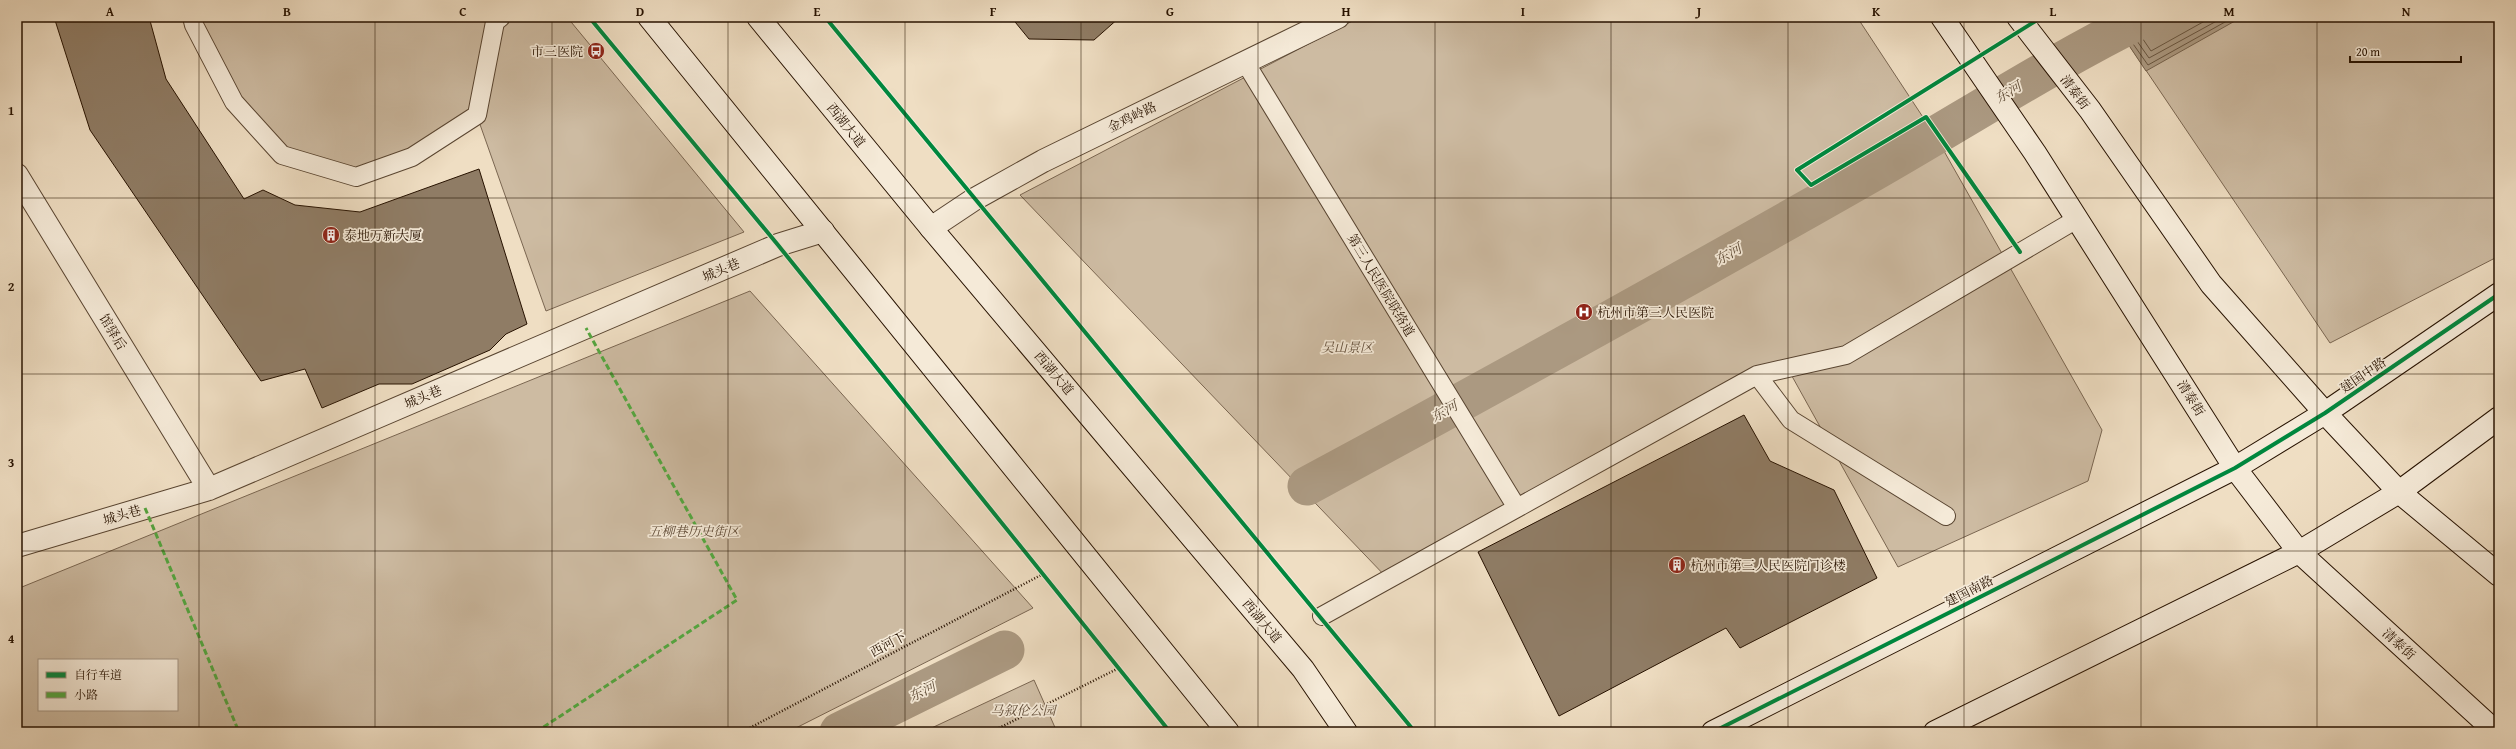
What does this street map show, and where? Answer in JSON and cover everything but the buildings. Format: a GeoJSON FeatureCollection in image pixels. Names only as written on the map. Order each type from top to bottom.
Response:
{"type":"FeatureCollection","features":[{"type":"Feature","properties":{"kind":"main road"},"geometry":{"type":"LineString","coordinates":[[650,17],[1228,732]]}},
{"type":"Feature","properties":{"kind":"main road","name":"西湖大道"},"geometry":{"type":"LineString","coordinates":[[758,17],[931,228],[1303,669],[1346,732]]}},
{"type":"Feature","properties":{"kind":"main road","name":"金鸡岭路"},"geometry":{"type":"LineString","coordinates":[[931,228],[973,200],[1043,161],[1338,17]]}},
{"type":"Feature","properties":{"kind":"main road","name":"清泰街"},"geometry":{"type":"LineString","coordinates":[[1942,17],[2035,153],[2235,468],[2299,552],[2496,732]]}},
{"type":"Feature","properties":{"kind":"main road","name":"清泰街"},"geometry":{"type":"LineString","coordinates":[[2018,17],[2090,110],[2211,284],[2325,413],[2399,492],[2499,575]]}},
{"type":"Feature","properties":{"kind":"main road","name":"馆驿后"},"geometry":{"type":"LineString","coordinates":[[17,175],[209,489]]}},
{"type":"Feature","properties":{"kind":"main road","name":"城头巷"},"geometry":{"type":"LineString","coordinates":[[17,546],[209,489],[778,246],[823,231]]}},
{"type":"Feature","properties":{"kind":"main road","name":"建国中路"},"geometry":{"type":"LineString","coordinates":[[2235,468],[2325,413],[2499,294]]}},
{"type":"Feature","properties":{"kind":"main road"},"geometry":{"type":"LineString","coordinates":[[1935,732],[2299,552],[2399,492],[2499,418]]}},
{"type":"Feature","properties":{"kind":"main road","name":"建国南路"},"geometry":{"type":"LineString","coordinates":[[1713,732],[2235,468]]}},
{"type":"Feature","properties":{"kind":"lane"},"geometry":{"type":"LineString","coordinates":[[192,17],[194,25],[234,102],[282,155],[356,177],[412,157],[477,116],[495,22],[501,17]]}},
{"type":"Feature","properties":{"kind":"lane","name":"第三人民医院联络道"},"geometry":{"type":"LineString","coordinates":[[1245,62],[1518,508]]}},
{"type":"Feature","properties":{"kind":"lane"},"geometry":{"type":"LineString","coordinates":[[1322,616],[1757,376],[1846,354],[2077,219]]}},
{"type":"Feature","properties":{"kind":"lane"},"geometry":{"type":"LineString","coordinates":[[1757,376],[1791,420],[1946,516]]}},
{"type":"Feature","properties":{"kind":"path"},"geometry":{"type":"LineString","coordinates":[[1038,568],[1047,580]]}},
{"type":"Feature","properties":{"kind":"path"},"geometry":{"type":"LineString","coordinates":[[1114,663],[1123,674]]}},
{"type":"Feature","properties":{"kind":"path"},"geometry":{"type":"LineString","coordinates":[[991,732],[1118,668]]}},
{"type":"Feature","properties":{"kind":"green space"},"geometry":{"type":"Polygon","coordinates":[[[192,17],[567,17],[744,232],[546,311],[477,116],[365,174],[282,155],[234,102],[192,17]]]}},
{"type":"Feature","properties":{"kind":"green space","name":"杭州市第三人民医院"},"geometry":{"type":"Polygon","coordinates":[[[1360,17],[1857,17],[1936,137],[2102,430],[2088,481],[1898,567],[1788,369],[1388,579],[1020,195],[1360,17]]]}},
{"type":"Feature","properties":{"kind":"green space"},"geometry":{"type":"Polygon","coordinates":[[[2110,17],[2499,17],[2499,256],[2330,343],[2110,17]]]}},
{"type":"Feature","properties":{"kind":"green space","name":"五柳巷历史街区"},"geometry":{"type":"Polygon","coordinates":[[[750,291],[1033,608],[788,732],[17,732],[17,589],[750,291]]]}},
{"type":"Feature","properties":{"kind":"green space","name":"马叙伦公园"},"geometry":{"type":"Polygon","coordinates":[[[1034,680],[1057,732],[923,732],[1034,680]]]}},
{"type":"Feature","properties":{"kind":"water"},"geometry":{"type":"Polygon","coordinates":[[[2110,17],[2242,17],[2146,71],[2110,17]]]}},
{"type":"Feature","properties":{"kind":"waterway","name":"东河"},"geometry":{"type":"LineString","coordinates":[[1307,486],[1716,261],[1889,163],[2070,56],[2145,17]]}},
{"type":"Feature","properties":{"kind":"waterway","name":"东河"},"geometry":{"type":"LineString","coordinates":[[839,732],[1005,650]]}},
{"type":"Feature","properties":{"kind":"marked path"},"geometry":{"type":"LineString","coordinates":[[536,732],[737,600],[586,328]]}},
{"type":"Feature","properties":{"kind":"marked path"},"geometry":{"type":"LineString","coordinates":[[145,508],[239,732]]}},
{"type":"Feature","properties":{"kind":"marked path"},"geometry":{"type":"LineString","coordinates":[[465,732],[472,732]]}},
{"type":"Feature","properties":{"kind":"cycle path"},"geometry":{"type":"LineString","coordinates":[[589,17],[778,245],[1170,732]]}},
{"type":"Feature","properties":{"kind":"cycle path"},"geometry":{"type":"LineString","coordinates":[[825,17],[1415,732]]}},
{"type":"Feature","properties":{"kind":"cycle path"},"geometry":{"type":"LineString","coordinates":[[2020,252],[1926,117],[1811,185],[1797,170],[2042,17]]}},
{"type":"Feature","properties":{"kind":"cycle path"},"geometry":{"type":"LineString","coordinates":[[1713,732],[2235,468],[2325,413],[2499,294]]}},
{"type":"Feature","properties":{"kind":"place","name":"市三医院"},"geometry":{"type":"Point","coordinates":[596,51]}},
{"type":"Feature","properties":{"kind":"place","name":"泰地万新大厦"},"geometry":{"type":"Point","coordinates":[331,235]}},
{"type":"Feature","properties":{"kind":"place","name":"杭州市第三人民医院"},"geometry":{"type":"Point","coordinates":[1584,312]}},
{"type":"Feature","properties":{"kind":"place","name":"杭州市第三人民医院门诊楼"},"geometry":{"type":"Point","coordinates":[1677,565]}},
{"type":"Feature","properties":{"kind":"park label","name":"吴山景区"},"geometry":{"type":"Point","coordinates":[1347,347]}}]}
